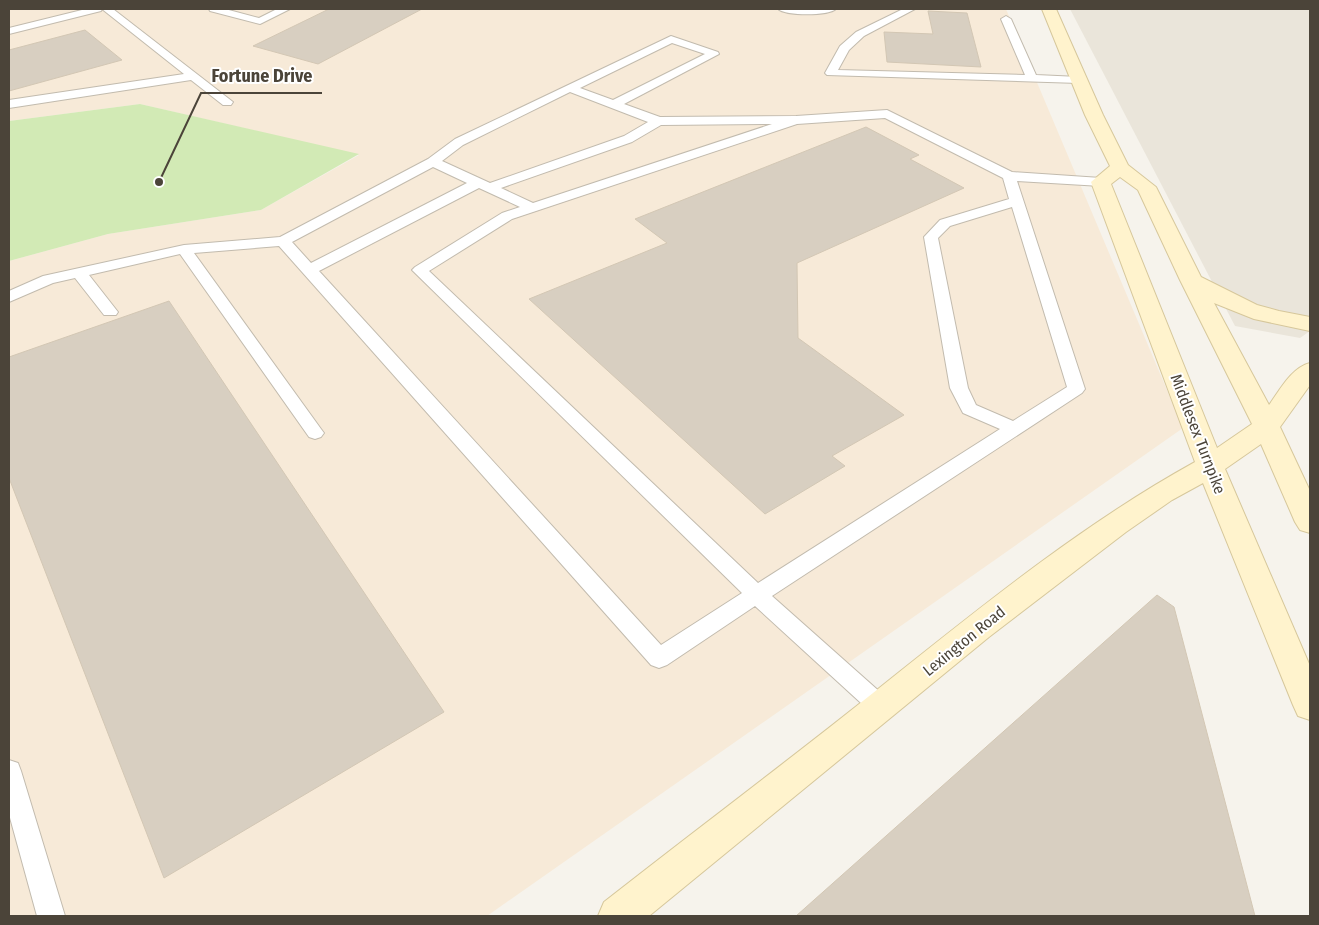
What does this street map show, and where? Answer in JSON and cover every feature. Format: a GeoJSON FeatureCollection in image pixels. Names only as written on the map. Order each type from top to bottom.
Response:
{"type":"FeatureCollection","features":[{"type":"Feature","properties":{"kind":"main road"},"geometry":{"type":"LineString","coordinates":[[1049,9],[1079,80],[1120,168],[1146,187],[1267,427],[1310,522]]}},
{"type":"Feature","properties":{"kind":"main road"},"geometry":{"type":"LineString","coordinates":[[1101,182],[1120,168]]}},
{"type":"Feature","properties":{"kind":"main road","name":"Middlesex Turnpike"},"geometry":{"type":"LineString","coordinates":[[1101,182],[1210,466],[1310,705]]}},
{"type":"Feature","properties":{"kind":"main road"},"geometry":{"type":"LineString","coordinates":[[1192,281],[1233,305],[1251,312],[1286,321],[1310,324]]}},
{"type":"Feature","properties":{"kind":"main road","name":"Lexington Road"},"geometry":{"type":"LineString","coordinates":[[618,916],[882,708],[978,628],[1116,524],[1162,493],[1210,466],[1267,427],[1297,384],[1310,371]]}},
{"type":"Feature","properties":{"kind":"lane"},"geometry":{"type":"LineString","coordinates":[[9,31],[97,9]]}},
{"type":"Feature","properties":{"kind":"lane"},"geometry":{"type":"LineString","coordinates":[[107,9],[227,102]]}},
{"type":"Feature","properties":{"kind":"lane"},"geometry":{"type":"LineString","coordinates":[[214,9],[260,21],[285,9]]}},
{"type":"Feature","properties":{"kind":"lane"},"geometry":{"type":"LineString","coordinates":[[783,9],[831,9]]}},
{"type":"Feature","properties":{"kind":"lane"},"geometry":{"type":"LineString","coordinates":[[910,9],[860,34],[844,48],[831,73],[1079,80]]}},
{"type":"Feature","properties":{"kind":"lane"},"geometry":{"type":"LineString","coordinates":[[1006,20],[1032,79]]}},
{"type":"Feature","properties":{"kind":"lane"},"geometry":{"type":"LineString","coordinates":[[9,297],[48,279],[184,249],[283,240],[433,162],[459,142],[671,39],[714,54],[614,104]]}},
{"type":"Feature","properties":{"kind":"lane"},"geometry":{"type":"LineString","coordinates":[[9,104],[194,76]]}},
{"type":"Feature","properties":{"kind":"lane"},"geometry":{"type":"LineString","coordinates":[[569,88],[658,121],[796,120],[887,114],[1009,176],[1101,182]]}},
{"type":"Feature","properties":{"kind":"lane"},"geometry":{"type":"LineString","coordinates":[[796,120],[507,216],[420,270],[757,595],[882,708]]}},
{"type":"Feature","properties":{"kind":"lane"},"geometry":{"type":"LineString","coordinates":[[310,270],[484,185],[628,139],[658,121]]}},
{"type":"Feature","properties":{"kind":"lane"},"geometry":{"type":"LineString","coordinates":[[433,162],[533,208]]}},
{"type":"Feature","properties":{"kind":"lane"},"geometry":{"type":"LineString","coordinates":[[283,240],[658,658],[1076,389],[1009,176]]}},
{"type":"Feature","properties":{"kind":"lane"},"geometry":{"type":"LineString","coordinates":[[1014,428],[969,409],[958,388],[931,237],[945,223],[1017,201]]}},
{"type":"Feature","properties":{"kind":"lane"},"geometry":{"type":"LineString","coordinates":[[184,249],[315,433]]}},
{"type":"Feature","properties":{"kind":"lane"},"geometry":{"type":"LineString","coordinates":[[79,272],[110,312]]}},
{"type":"Feature","properties":{"kind":"lane"},"geometry":{"type":"LineString","coordinates":[[9,770],[51,916]]}},
{"type":"Feature","properties":{"kind":"shaded area"},"geometry":{"type":"Polygon","coordinates":[[[9,9],[1006,9],[1183,428],[487,916],[9,916],[9,261],[108,234],[261,210],[359,155],[140,104],[9,121],[9,9]]]}},
{"type":"Feature","properties":{"kind":"shaded area"},"geometry":{"type":"Polygon","coordinates":[[[1070,9],[1310,9],[1310,331],[1300,338],[1235,326],[1070,9]]]}},
{"type":"Feature","properties":{"kind":"green space"},"geometry":{"type":"Polygon","coordinates":[[[140,104],[359,154],[261,210],[108,234],[9,261],[9,121],[140,104]]]}},
{"type":"Feature","properties":{"kind":"building"},"geometry":{"type":"Polygon","coordinates":[[[329,9],[422,9],[318,64],[253,46],[329,9]]]}},
{"type":"Feature","properties":{"kind":"building"},"geometry":{"type":"Polygon","coordinates":[[[928,11],[967,13],[981,67],[887,62],[884,32],[933,34],[928,11]]]}},
{"type":"Feature","properties":{"kind":"building"},"geometry":{"type":"Polygon","coordinates":[[[85,30],[122,60],[9,91],[9,50],[85,30]]]}},
{"type":"Feature","properties":{"kind":"building"},"geometry":{"type":"Polygon","coordinates":[[[866,127],[919,155],[910,159],[964,188],[797,263],[798,338],[904,415],[832,456],[845,466],[765,514],[529,299],[667,243],[635,219],[866,127]]]}},
{"type":"Feature","properties":{"kind":"building"},"geometry":{"type":"Polygon","coordinates":[[[169,301],[444,712],[164,878],[9,478],[9,357],[169,301]]]}},
{"type":"Feature","properties":{"kind":"building"},"geometry":{"type":"Polygon","coordinates":[[[1157,595],[1174,607],[1255,916],[796,916],[1157,595]]]}},
{"type":"Feature","properties":{"kind":"place","name":"Fortune Drive"},"geometry":{"type":"Point","coordinates":[159,182]}}]}
